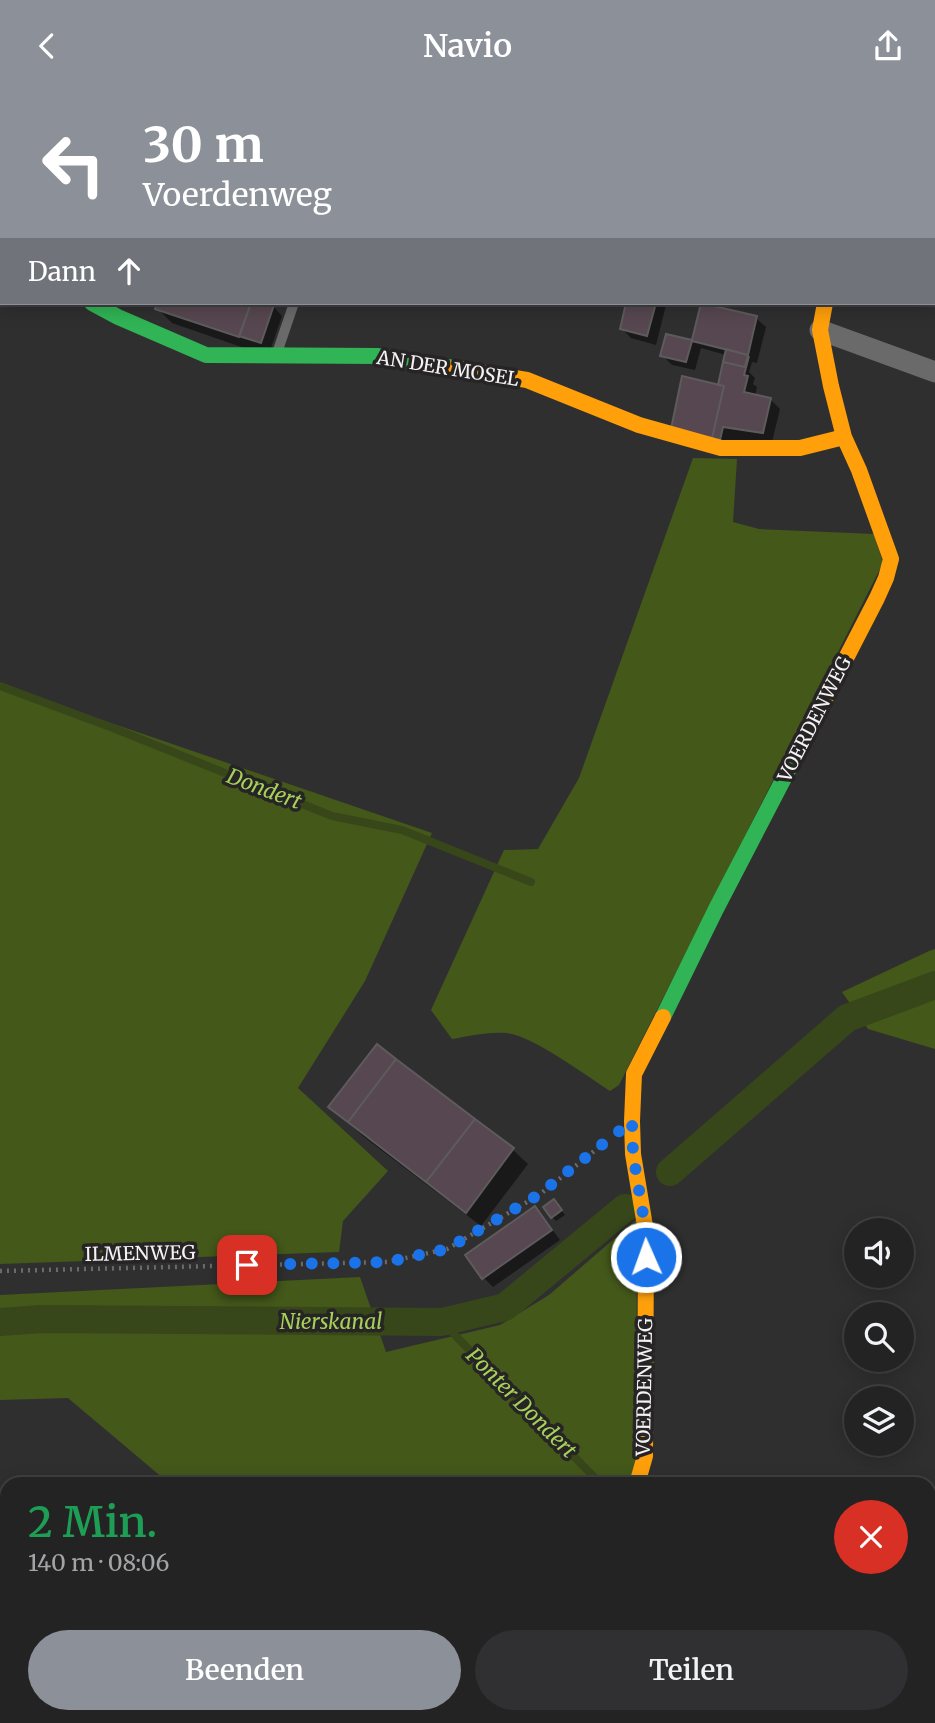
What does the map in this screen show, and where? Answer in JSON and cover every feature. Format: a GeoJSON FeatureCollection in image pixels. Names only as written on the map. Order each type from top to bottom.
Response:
{"type":"FeatureCollection","features":[{"type":"Feature","properties":{"kind":"street","name":"AN DER MOSEL"},"geometry":{"type":"LineString","coordinates":[[96,305],[205,355],[377,356],[527,380],[639,425],[721,448],[800,448],[844,437]]}},
{"type":"Feature","properties":{"kind":"street","name":"VOERDENWEG"},"geometry":{"type":"LineString","coordinates":[[639,1477],[645,1456],[646,1232],[633,1154],[634,1074],[877,598],[891,559],[859,470],[844,437],[820,330],[825,305]]}},
{"type":"Feature","properties":{"kind":"street"},"geometry":{"type":"LineString","coordinates":[[820,330],[935,372]]}},
{"type":"Feature","properties":{"kind":"lane"},"geometry":{"type":"LineString","coordinates":[[276,355],[292,305]]}},
{"type":"Feature","properties":{"kind":"path","name":"ILMENWEG"},"geometry":{"type":"LineString","coordinates":[[0,1271],[387,1262],[447,1249],[538,1195],[632,1121]]}},
{"type":"Feature","properties":{"kind":"green space"},"geometry":{"type":"Polygon","coordinates":[[[693,458],[737,459],[733,522],[759,529],[874,534],[883,563],[619,1085],[610,1091],[558,1057],[516,1035],[492,1033],[452,1039],[431,1010],[504,850],[538,849],[579,778],[693,458]]]}},
{"type":"Feature","properties":{"kind":"green space"},"geometry":{"type":"Polygon","coordinates":[[[0,685],[432,833],[365,981],[298,1088],[388,1171],[343,1221],[339,1252],[0,1264],[0,685]]]}},
{"type":"Feature","properties":{"kind":"green space"},"geometry":{"type":"Polygon","coordinates":[[[935,949],[935,1049],[868,1029],[842,992],[935,949]]]}},
{"type":"Feature","properties":{"kind":"green space"},"geometry":{"type":"Polygon","coordinates":[[[637,1219],[636,1477],[162,1477],[68,1398],[0,1400],[0,1295],[360,1277],[386,1352],[500,1325],[549,1295],[637,1219]]]}},
{"type":"Feature","properties":{"kind":"building"},"geometry":{"type":"Polygon","coordinates":[[[156,305],[250,305],[239,337],[155,309],[156,305]]]}},
{"type":"Feature","properties":{"kind":"building"},"geometry":{"type":"Polygon","coordinates":[[[250,305],[274,305],[261,343],[239,336],[250,305]]]}},
{"type":"Feature","properties":{"kind":"building"},"geometry":{"type":"Polygon","coordinates":[[[626,305],[655,305],[647,336],[620,329],[626,305]]]}},
{"type":"Feature","properties":{"kind":"building"},"geometry":{"type":"Polygon","coordinates":[[[701,305],[757,316],[748,355],[692,341],[686,362],[660,356],[666,334],[692,340],[701,305]]]}},
{"type":"Feature","properties":{"kind":"building"},"geometry":{"type":"Polygon","coordinates":[[[726,349],[748,355],[745,367],[723,362],[726,349]]]}},
{"type":"Feature","properties":{"kind":"building"},"geometry":{"type":"Polygon","coordinates":[[[749,356],[744,375],[748,376],[744,392],[771,398],[763,433],[723,427],[720,440],[712,438],[724,386],[718,385],[723,362],[745,367],[749,356]]]}},
{"type":"Feature","properties":{"kind":"building"},"geometry":{"type":"Polygon","coordinates":[[[682,376],[724,386],[712,438],[671,429],[682,376]]]}},
{"type":"Feature","properties":{"kind":"building"},"geometry":{"type":"Polygon","coordinates":[[[377,1044],[396,1059],[348,1122],[328,1107],[377,1044]]]}},
{"type":"Feature","properties":{"kind":"building"},"geometry":{"type":"Polygon","coordinates":[[[396,1059],[475,1119],[426,1182],[348,1122],[396,1059]]]}},
{"type":"Feature","properties":{"kind":"building"},"geometry":{"type":"Polygon","coordinates":[[[475,1119],[514,1148],[466,1213],[426,1182],[475,1119]]]}},
{"type":"Feature","properties":{"kind":"building"},"geometry":{"type":"Polygon","coordinates":[[[554,1199],[562,1210],[551,1218],[543,1207],[554,1199]]]}},
{"type":"Feature","properties":{"kind":"building"},"geometry":{"type":"Polygon","coordinates":[[[535,1206],[552,1230],[482,1279],[465,1255],[535,1206]]]}},
{"type":"Feature","properties":{"kind":"waterway","name":"Dondert"},"geometry":{"type":"LineString","coordinates":[[0,686],[332,816],[402,830],[531,882]]}},
{"type":"Feature","properties":{"kind":"waterway","name":"Nierskanal"},"geometry":{"type":"LineString","coordinates":[[670,1172],[847,1018],[935,985]]}},
{"type":"Feature","properties":{"kind":"waterway","name":"Nierskanal"},"geometry":{"type":"LineString","coordinates":[[0,1322],[41,1319],[442,1322],[505,1307],[625,1208]]}},
{"type":"Feature","properties":{"kind":"waterway","name":"Ponter Dondert"},"geometry":{"type":"LineString","coordinates":[[442,1322],[594,1477]]}},
{"type":"Feature","properties":{"kind":"traffic: fast"},"geometry":{"type":"LineString","coordinates":[[96,305],[206,355],[377,356],[454,368]]}},
{"type":"Feature","properties":{"kind":"traffic: fast"},"geometry":{"type":"LineString","coordinates":[[663,1017],[809,730]]}},
{"type":"Feature","properties":{"kind":"traffic: slow"},"geometry":{"type":"LineString","coordinates":[[809,730],[877,598],[891,559],[859,470],[844,437],[820,330],[825,305]]}},
{"type":"Feature","properties":{"kind":"traffic: slow"},"geometry":{"type":"LineString","coordinates":[[454,368],[527,380],[639,425],[721,448],[800,448],[844,437]]}},
{"type":"Feature","properties":{"kind":"traffic: slow"},"geometry":{"type":"LineString","coordinates":[[639,1477],[645,1456],[646,1232],[633,1154],[634,1074],[663,1017]]}},
{"type":"Feature","properties":{"kind":"route"},"geometry":{"type":"LineString","coordinates":[[247,1265],[387,1262],[447,1249],[538,1195],[632,1121],[633,1154],[646,1232],[646,1257]]}}]}
